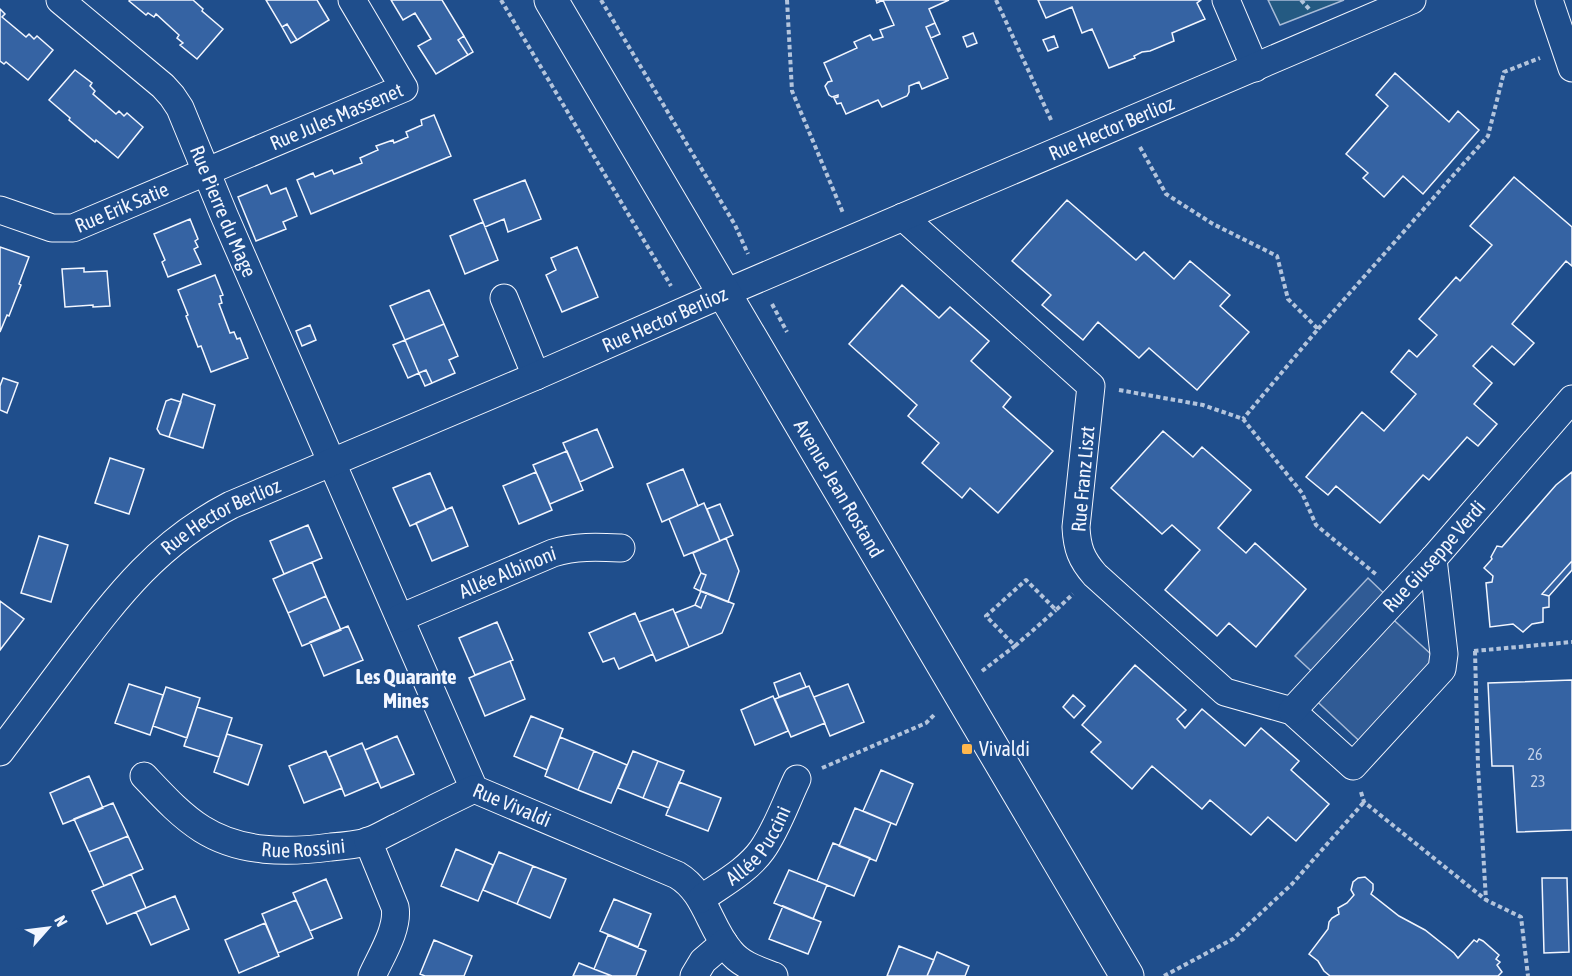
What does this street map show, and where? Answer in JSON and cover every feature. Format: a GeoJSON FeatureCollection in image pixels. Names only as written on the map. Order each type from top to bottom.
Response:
{"type":"FeatureCollection","features":[{"type":"Feature","properties":{"kind":"street","name":"Rue Pierre du Mage"},"geometry":{"type":"LineString","coordinates":[[60,0],[163,86],[180,108],[332,463]]}},
{"type":"Feature","properties":{"kind":"street","name":"Rue Jules Massenet"},"geometry":{"type":"LineString","coordinates":[[207,171],[404,88],[352,0]]}},
{"type":"Feature","properties":{"kind":"street","name":"Avenue Jean Rostand"},"geometry":{"type":"LineString","coordinates":[[551,0],[725,293],[968,682],[1127,976]]}},
{"type":"Feature","properties":{"kind":"street"},"geometry":{"type":"LineString","coordinates":[[1226,0],[1255,68]]}},
{"type":"Feature","properties":{"kind":"street","name":"Rue Hector Berlioz"},"geometry":{"type":"LineString","coordinates":[[0,752],[117,598],[151,562],[211,515],[1412,0]]}},
{"type":"Feature","properties":{"kind":"street"},"geometry":{"type":"LineString","coordinates":[[1549,0],[1569,58]]}},
{"type":"Feature","properties":{"kind":"street","name":"Rue Erik Satie"},"geometry":{"type":"LineString","coordinates":[[0,210],[52,228],[73,228],[207,171]]}},
{"type":"Feature","properties":{"kind":"street"},"geometry":{"type":"LineString","coordinates":[[903,217],[1091,386]]}},
{"type":"Feature","properties":{"kind":"street"},"geometry":{"type":"LineString","coordinates":[[504,298],[536,376]]}},
{"type":"Feature","properties":{"kind":"street","name":"Rue Franz Liszt"},"geometry":{"type":"LineString","coordinates":[[1091,386],[1076,527],[1076,538],[1082,558],[1095,575],[1225,692],[1292,711]]}},
{"type":"Feature","properties":{"kind":"street","name":"Rue Giuseppe Verdi"},"geometry":{"type":"LineString","coordinates":[[1292,711],[1434,559],[1572,399]]}},
{"type":"Feature","properties":{"kind":"street","name":"Rue Vivaldi"},"geometry":{"type":"LineString","coordinates":[[332,463],[474,789],[685,879],[701,899],[724,943],[738,959],[774,976]]}},
{"type":"Feature","properties":{"kind":"street","name":"Allée Albinoni"},"geometry":{"type":"LineString","coordinates":[[400,618],[553,553],[584,547],[621,548]]}},
{"type":"Feature","properties":{"kind":"street"},"geometry":{"type":"LineString","coordinates":[[1292,711],[1353,766],[1438,674],[1443,663],[1434,559]]}},
{"type":"Feature","properties":{"kind":"street","name":"Rue Rossini"},"geometry":{"type":"LineString","coordinates":[[144,776],[173,806],[201,828],[219,838],[266,850],[293,851],[368,841],[474,789]]}},
{"type":"Feature","properties":{"kind":"street","name":"Allée Puccini"},"geometry":{"type":"LineString","coordinates":[[701,899],[740,872],[761,852],[796,779]]}},
{"type":"Feature","properties":{"kind":"street"},"geometry":{"type":"LineString","coordinates":[[368,841],[397,914],[395,924],[372,976]]}},
{"type":"Feature","properties":{"kind":"street"},"geometry":{"type":"LineString","coordinates":[[694,976],[703,962],[724,943]]}},
{"type":"Feature","properties":{"kind":"path"},"geometry":{"type":"LineString","coordinates":[[501,0],[686,311]]}},
{"type":"Feature","properties":{"kind":"path"},"geometry":{"type":"LineString","coordinates":[[786,0],[792,91],[854,238]]}},
{"type":"Feature","properties":{"kind":"path"},"geometry":{"type":"LineString","coordinates":[[996,0],[1064,149]]}},
{"type":"Feature","properties":{"kind":"path"},"geometry":{"type":"LineString","coordinates":[[1243,419],[1318,329],[1488,136],[1504,72],[1569,58]]}},
{"type":"Feature","properties":{"kind":"path"},"geometry":{"type":"LineString","coordinates":[[1126,122],[1166,194],[1213,224],[1276,256],[1288,299],[1318,329]]}},
{"type":"Feature","properties":{"kind":"path"},"geometry":{"type":"LineString","coordinates":[[1091,386],[1203,405],[1243,419],[1302,493],[1316,525],[1400,595]]}},
{"type":"Feature","properties":{"kind":"path"},"geometry":{"type":"LineString","coordinates":[[796,779],[926,723],[968,682],[1015,646],[1095,575]]}},
{"type":"Feature","properties":{"kind":"path"},"geometry":{"type":"LineString","coordinates":[[1015,646],[986,616],[1026,580],[1056,610]]}},
{"type":"Feature","properties":{"kind":"path"},"geometry":{"type":"LineString","coordinates":[[1444,654],[1572,642]]}},
{"type":"Feature","properties":{"kind":"path"},"geometry":{"type":"LineString","coordinates":[[1476,651],[1478,766],[1486,900]]}},
{"type":"Feature","properties":{"kind":"path"},"geometry":{"type":"LineString","coordinates":[[1353,766],[1364,802],[1486,900],[1521,917],[1528,976]]}},
{"type":"Feature","properties":{"kind":"path"},"geometry":{"type":"LineString","coordinates":[[1164,976],[1233,939],[1292,884],[1364,802]]}},
{"type":"Feature","properties":{"kind":"shaded area"},"geometry":{"type":"Polygon","coordinates":[[[1268,0],[1344,0],[1280,25],[1268,0]]]}},
{"type":"Feature","properties":{"kind":"shaded area"},"geometry":{"type":"Polygon","coordinates":[[[1368,578],[1393,602],[1385,612],[1445,667],[1369,750],[1308,693],[1321,680],[1295,656],[1368,578]]]}},
{"type":"Feature","properties":{"kind":"building"},"geometry":{"type":"Polygon","coordinates":[[[130,0],[193,0],[223,29],[197,59],[180,45],[183,43],[177,38],[179,35],[156,14],[154,17],[148,13],[146,15],[130,0]]]}},
{"type":"Feature","properties":{"kind":"building"},"geometry":{"type":"Polygon","coordinates":[[[266,0],[317,0],[329,20],[297,40],[287,24],[282,27],[266,0]]]}},
{"type":"Feature","properties":{"kind":"building"},"geometry":{"type":"Polygon","coordinates":[[[391,0],[442,0],[464,36],[458,40],[468,55],[436,74],[418,46],[431,39],[415,13],[403,20],[391,0]]]}},
{"type":"Feature","properties":{"kind":"building"},"geometry":{"type":"Polygon","coordinates":[[[883,0],[949,0],[929,9],[935,23],[926,27],[948,78],[922,89],[919,82],[909,86],[907,96],[882,107],[878,100],[846,114],[841,103],[837,104],[834,98],[838,95],[832,97],[829,95],[825,86],[832,81],[824,63],[857,48],[854,42],[870,35],[873,40],[883,37],[880,30],[894,25],[883,0]]]}},
{"type":"Feature","properties":{"kind":"building"},"geometry":{"type":"Polygon","coordinates":[[[1038,0],[1201,0],[1197,3],[1205,19],[1172,33],[1174,41],[1142,52],[1134,56],[1135,58],[1109,68],[1092,29],[1082,33],[1072,7],[1046,18],[1038,0]]]}},
{"type":"Feature","properties":{"kind":"building"},"geometry":{"type":"Polygon","coordinates":[[[0,9],[5,14],[2,17],[26,37],[29,34],[34,39],[37,36],[53,50],[28,80],[6,62],[4,64],[0,61],[0,9]]]}},
{"type":"Feature","properties":{"kind":"building"},"geometry":{"type":"Polygon","coordinates":[[[935,23],[940,34],[931,38],[926,27],[935,23]]]}},
{"type":"Feature","properties":{"kind":"building"},"geometry":{"type":"Polygon","coordinates":[[[287,24],[297,40],[291,43],[282,27],[287,24]]]}},
{"type":"Feature","properties":{"kind":"building"},"geometry":{"type":"Polygon","coordinates":[[[973,33],[977,43],[967,47],[963,37],[973,33]]]}},
{"type":"Feature","properties":{"kind":"building"},"geometry":{"type":"Polygon","coordinates":[[[464,36],[473,52],[468,55],[458,40],[464,36]]]}},
{"type":"Feature","properties":{"kind":"building"},"geometry":{"type":"Polygon","coordinates":[[[1054,36],[1058,47],[1048,51],[1043,40],[1054,36]]]}},
{"type":"Feature","properties":{"kind":"building"},"geometry":{"type":"Polygon","coordinates":[[[75,70],[92,83],[90,86],[95,91],[93,94],[116,114],[119,111],[124,116],[127,113],[143,127],[118,158],[96,140],[95,142],[49,100],[75,70]]]}},
{"type":"Feature","properties":{"kind":"building"},"geometry":{"type":"Polygon","coordinates":[[[1395,73],[1449,122],[1458,111],[1479,130],[1423,194],[1403,176],[1384,197],[1363,178],[1368,173],[1346,154],[1388,106],[1376,95],[1395,73]]]}},
{"type":"Feature","properties":{"kind":"building"},"geometry":{"type":"Polygon","coordinates":[[[434,115],[451,156],[311,214],[297,180],[313,173],[315,177],[332,170],[334,174],[362,163],[360,158],[378,150],[376,146],[393,140],[394,143],[408,137],[406,132],[422,125],[421,120],[434,115]]]}},
{"type":"Feature","properties":{"kind":"building"},"geometry":{"type":"Polygon","coordinates":[[[1514,177],[1572,227],[1572,266],[1566,261],[1512,324],[1534,343],[1514,365],[1492,346],[1473,366],[1492,383],[1474,404],[1497,424],[1478,446],[1467,437],[1429,480],[1423,475],[1380,523],[1336,486],[1328,495],[1306,477],[1362,412],[1384,431],[1416,394],[1391,372],[1409,350],[1417,357],[1437,335],[1419,319],[1456,277],[1460,281],[1492,245],[1470,226],[1514,177]]]}},
{"type":"Feature","properties":{"kind":"building"},"geometry":{"type":"Polygon","coordinates":[[[525,180],[541,219],[508,232],[504,219],[485,227],[474,200],[525,180]]]}},
{"type":"Feature","properties":{"kind":"building"},"geometry":{"type":"Polygon","coordinates":[[[267,185],[271,194],[286,188],[297,216],[283,222],[286,229],[256,241],[238,197],[267,185]]]}},
{"type":"Feature","properties":{"kind":"building"},"geometry":{"type":"Polygon","coordinates":[[[1067,200],[1136,260],[1144,252],[1174,279],[1190,261],[1230,295],[1220,306],[1249,332],[1197,390],[1149,348],[1139,358],[1098,322],[1083,340],[1042,305],[1051,295],[1012,261],[1067,200]]]}},
{"type":"Feature","properties":{"kind":"building"},"geometry":{"type":"Polygon","coordinates":[[[190,219],[198,239],[195,241],[198,247],[194,249],[201,264],[168,277],[162,262],[165,260],[154,234],[190,219]]]}},
{"type":"Feature","properties":{"kind":"building"},"geometry":{"type":"Polygon","coordinates":[[[483,222],[498,260],[465,274],[450,236],[483,222]]]}},
{"type":"Feature","properties":{"kind":"building"},"geometry":{"type":"Polygon","coordinates":[[[0,247],[29,257],[19,284],[21,285],[0,332],[0,247]]]}},
{"type":"Feature","properties":{"kind":"building"},"geometry":{"type":"Polygon","coordinates":[[[577,247],[598,297],[562,312],[546,275],[556,270],[551,258],[577,247]]]}},
{"type":"Feature","properties":{"kind":"building"},"geometry":{"type":"Polygon","coordinates":[[[84,268],[84,272],[107,271],[110,306],[65,307],[62,269],[84,268]]]}},
{"type":"Feature","properties":{"kind":"building"},"geometry":{"type":"Polygon","coordinates":[[[215,275],[223,295],[220,296],[222,303],[219,304],[230,333],[234,332],[237,339],[240,338],[248,358],[211,372],[201,346],[198,347],[178,290],[215,275]]]}},
{"type":"Feature","properties":{"kind":"building"},"geometry":{"type":"Polygon","coordinates":[[[902,285],[939,318],[950,307],[989,341],[971,361],[1011,397],[1003,407],[1053,451],[998,513],[970,488],[962,498],[922,463],[939,443],[908,416],[917,405],[849,344],[902,285]]]}},
{"type":"Feature","properties":{"kind":"building"},"geometry":{"type":"Polygon","coordinates":[[[429,290],[444,324],[405,340],[390,306],[429,290]]]}},
{"type":"Feature","properties":{"kind":"building"},"geometry":{"type":"Polygon","coordinates":[[[444,324],[458,356],[449,360],[455,373],[432,383],[426,370],[419,373],[405,340],[444,324]]]}},
{"type":"Feature","properties":{"kind":"building"},"geometry":{"type":"Polygon","coordinates":[[[310,325],[316,340],[302,346],[296,331],[310,325]]]}},
{"type":"Feature","properties":{"kind":"building"},"geometry":{"type":"Polygon","coordinates":[[[405,340],[419,373],[408,378],[393,345],[405,340]]]}},
{"type":"Feature","properties":{"kind":"building"},"geometry":{"type":"Polygon","coordinates":[[[426,370],[432,383],[425,386],[419,373],[426,370]]]}},
{"type":"Feature","properties":{"kind":"building"},"geometry":{"type":"Polygon","coordinates":[[[3,378],[18,383],[7,413],[0,410],[0,386],[3,378]]]}},
{"type":"Feature","properties":{"kind":"building"},"geometry":{"type":"Polygon","coordinates":[[[183,394],[215,405],[203,448],[169,437],[183,394]]]}},
{"type":"Feature","properties":{"kind":"building"},"geometry":{"type":"Polygon","coordinates":[[[171,399],[181,402],[169,437],[160,434],[157,429],[166,401],[171,399]]]}},
{"type":"Feature","properties":{"kind":"building"},"geometry":{"type":"Polygon","coordinates":[[[597,429],[613,467],[580,482],[563,443],[597,429]]]}},
{"type":"Feature","properties":{"kind":"building"},"geometry":{"type":"Polygon","coordinates":[[[1163,431],[1193,457],[1202,447],[1251,490],[1218,528],[1246,553],[1255,543],[1306,589],[1256,647],[1229,623],[1217,636],[1165,590],[1200,550],[1172,525],[1162,534],[1111,488],[1163,431]]]}},
{"type":"Feature","properties":{"kind":"building"},"geometry":{"type":"Polygon","coordinates":[[[567,451],[583,490],[550,504],[533,465],[567,451]]]}},
{"type":"Feature","properties":{"kind":"building"},"geometry":{"type":"Polygon","coordinates":[[[110,458],[144,469],[129,514],[95,503],[110,458]]]}},
{"type":"Feature","properties":{"kind":"building"},"geometry":{"type":"Polygon","coordinates":[[[683,469],[698,506],[662,522],[647,484],[683,469]]]}},
{"type":"Feature","properties":{"kind":"building"},"geometry":{"type":"Polygon","coordinates":[[[536,472],[552,510],[519,524],[503,486],[536,472]]]}},
{"type":"Feature","properties":{"kind":"building"},"geometry":{"type":"Polygon","coordinates":[[[1572,472],[1572,561],[1542,594],[1549,596],[1549,607],[1543,608],[1543,622],[1532,624],[1523,632],[1513,624],[1490,627],[1486,583],[1492,582],[1493,576],[1484,568],[1492,559],[1497,546],[1502,547],[1556,485],[1572,472]]]}},
{"type":"Feature","properties":{"kind":"building"},"geometry":{"type":"Polygon","coordinates":[[[430,473],[446,510],[410,526],[393,488],[430,473]]]}},
{"type":"Feature","properties":{"kind":"building"},"geometry":{"type":"Polygon","coordinates":[[[704,503],[720,541],[684,556],[669,519],[704,503]]]}},
{"type":"Feature","properties":{"kind":"building"},"geometry":{"type":"Polygon","coordinates":[[[720,504],[733,535],[720,541],[707,509],[720,504]]]}},
{"type":"Feature","properties":{"kind":"building"},"geometry":{"type":"Polygon","coordinates":[[[452,507],[468,546],[432,561],[416,523],[452,507]]]}},
{"type":"Feature","properties":{"kind":"building"},"geometry":{"type":"Polygon","coordinates":[[[308,525],[322,558],[284,574],[270,541],[308,525]]]}},
{"type":"Feature","properties":{"kind":"building"},"geometry":{"type":"Polygon","coordinates":[[[39,536],[68,545],[51,602],[21,593],[39,536]]]}},
{"type":"Feature","properties":{"kind":"building"},"geometry":{"type":"Polygon","coordinates":[[[726,538],[739,571],[728,602],[700,591],[706,575],[701,573],[693,553],[726,538]]]}},
{"type":"Feature","properties":{"kind":"building"},"geometry":{"type":"Polygon","coordinates":[[[1572,561],[1572,570],[1549,596],[1542,594],[1572,561]]]}},
{"type":"Feature","properties":{"kind":"building"},"geometry":{"type":"Polygon","coordinates":[[[312,562],[326,596],[288,613],[273,579],[312,562]]]}},
{"type":"Feature","properties":{"kind":"building"},"geometry":{"type":"Polygon","coordinates":[[[701,573],[706,575],[700,591],[694,588],[701,573]]]}},
{"type":"Feature","properties":{"kind":"building"},"geometry":{"type":"Polygon","coordinates":[[[701,591],[707,593],[701,608],[695,605],[701,591]]]}},
{"type":"Feature","properties":{"kind":"building"},"geometry":{"type":"Polygon","coordinates":[[[707,593],[734,604],[722,633],[689,647],[675,613],[695,605],[701,608],[707,593]]]}},
{"type":"Feature","properties":{"kind":"building"},"geometry":{"type":"Polygon","coordinates":[[[326,596],[341,630],[302,646],[288,613],[326,596]]]}},
{"type":"Feature","properties":{"kind":"building"},"geometry":{"type":"Polygon","coordinates":[[[0,601],[24,619],[0,650],[0,601]]]}},
{"type":"Feature","properties":{"kind":"building"},"geometry":{"type":"Polygon","coordinates":[[[673,609],[689,647],[656,661],[639,622],[673,609]]]}},
{"type":"Feature","properties":{"kind":"building"},"geometry":{"type":"Polygon","coordinates":[[[635,613],[653,654],[619,669],[614,658],[603,662],[589,633],[635,613]]]}},
{"type":"Feature","properties":{"kind":"building"},"geometry":{"type":"Polygon","coordinates":[[[497,622],[513,660],[475,675],[459,638],[497,622]]]}},
{"type":"Feature","properties":{"kind":"building"},"geometry":{"type":"Polygon","coordinates":[[[348,626],[363,660],[324,676],[310,642],[348,626]]]}},
{"type":"Feature","properties":{"kind":"building"},"geometry":{"type":"Polygon","coordinates":[[[510,661],[525,699],[485,716],[469,678],[510,661]]]}},
{"type":"Feature","properties":{"kind":"building"},"geometry":{"type":"Polygon","coordinates":[[[1135,665],[1186,710],[1177,719],[1185,728],[1202,709],[1245,746],[1261,728],[1299,761],[1291,770],[1329,804],[1296,841],[1268,817],[1251,835],[1210,800],[1202,809],[1152,766],[1132,789],[1091,752],[1101,742],[1082,725],[1135,665]]]}},
{"type":"Feature","properties":{"kind":"building"},"geometry":{"type":"Polygon","coordinates":[[[800,673],[806,687],[779,697],[774,683],[800,673]]]}},
{"type":"Feature","properties":{"kind":"building"},"geometry":{"type":"Polygon","coordinates":[[[1572,680],[1572,830],[1517,832],[1513,766],[1492,766],[1488,683],[1572,680]]]}},
{"type":"Feature","properties":{"kind":"building"},"geometry":{"type":"Polygon","coordinates":[[[129,684],[163,695],[150,735],[115,723],[129,684]]]}},
{"type":"Feature","properties":{"kind":"building"},"geometry":{"type":"Polygon","coordinates":[[[848,684],[864,722],[830,736],[814,697],[848,684]]]}},
{"type":"Feature","properties":{"kind":"building"},"geometry":{"type":"Polygon","coordinates":[[[809,686],[825,723],[791,737],[775,699],[809,686]]]}},
{"type":"Feature","properties":{"kind":"building"},"geometry":{"type":"Polygon","coordinates":[[[166,687],[200,698],[187,738],[153,726],[166,687]]]}},
{"type":"Feature","properties":{"kind":"building"},"geometry":{"type":"Polygon","coordinates":[[[1073,695],[1085,706],[1074,718],[1063,707],[1073,695]]]}},
{"type":"Feature","properties":{"kind":"building"},"geometry":{"type":"Polygon","coordinates":[[[773,696],[788,731],[755,745],[741,710],[773,696]]]}},
{"type":"Feature","properties":{"kind":"building"},"geometry":{"type":"Polygon","coordinates":[[[197,707],[232,718],[219,757],[184,746],[197,707]]]}},
{"type":"Feature","properties":{"kind":"building"},"geometry":{"type":"Polygon","coordinates":[[[531,716],[563,729],[547,770],[514,756],[531,716]]]}},
{"type":"Feature","properties":{"kind":"building"},"geometry":{"type":"Polygon","coordinates":[[[227,734],[262,745],[248,785],[214,772],[227,734]]]}},
{"type":"Feature","properties":{"kind":"building"},"geometry":{"type":"Polygon","coordinates":[[[397,736],[414,774],[381,788],[365,750],[397,736]]]}},
{"type":"Feature","properties":{"kind":"building"},"geometry":{"type":"Polygon","coordinates":[[[560,737],[594,751],[578,790],[545,776],[560,737]]]}},
{"type":"Feature","properties":{"kind":"building"},"geometry":{"type":"Polygon","coordinates":[[[362,743],[378,782],[345,796],[329,757],[362,743]]]}},
{"type":"Feature","properties":{"kind":"building"},"geometry":{"type":"Polygon","coordinates":[[[326,751],[342,788],[304,803],[289,766],[326,751]]]}},
{"type":"Feature","properties":{"kind":"building"},"geometry":{"type":"Polygon","coordinates":[[[594,751],[627,765],[611,803],[578,790],[594,751]]]}},
{"type":"Feature","properties":{"kind":"building"},"geometry":{"type":"Polygon","coordinates":[[[633,751],[658,761],[643,798],[618,788],[633,751]]]}},
{"type":"Feature","properties":{"kind":"building"},"geometry":{"type":"Polygon","coordinates":[[[658,761],[684,771],[669,808],[643,798],[658,761]]]}},
{"type":"Feature","properties":{"kind":"building"},"geometry":{"type":"Polygon","coordinates":[[[881,770],[913,784],[896,825],[863,811],[881,770]]]}},
{"type":"Feature","properties":{"kind":"building"},"geometry":{"type":"Polygon","coordinates":[[[89,776],[103,808],[63,824],[50,793],[89,776]]]}},
{"type":"Feature","properties":{"kind":"building"},"geometry":{"type":"Polygon","coordinates":[[[679,782],[721,798],[708,831],[666,815],[679,782]]]}},
{"type":"Feature","properties":{"kind":"building"},"geometry":{"type":"Polygon","coordinates":[[[113,803],[128,836],[89,852],[74,819],[113,803]]]}},
{"type":"Feature","properties":{"kind":"building"},"geometry":{"type":"Polygon","coordinates":[[[855,808],[891,823],[876,861],[839,846],[855,808]]]}},
{"type":"Feature","properties":{"kind":"building"},"geometry":{"type":"Polygon","coordinates":[[[128,836],[143,869],[104,886],[89,852],[128,836]]]}},
{"type":"Feature","properties":{"kind":"building"},"geometry":{"type":"Polygon","coordinates":[[[833,843],[870,858],[854,896],[817,881],[833,843]]]}},
{"type":"Feature","properties":{"kind":"building"},"geometry":{"type":"Polygon","coordinates":[[[456,849],[493,865],[478,901],[441,886],[456,849]]]}},
{"type":"Feature","properties":{"kind":"building"},"geometry":{"type":"Polygon","coordinates":[[[499,852],[533,866],[517,904],[483,890],[499,852]]]}},
{"type":"Feature","properties":{"kind":"building"},"geometry":{"type":"Polygon","coordinates":[[[533,866],[566,879],[550,918],[517,904],[533,866]]]}},
{"type":"Feature","properties":{"kind":"building"},"geometry":{"type":"Polygon","coordinates":[[[789,870],[827,885],[813,919],[774,903],[789,870]]]}},
{"type":"Feature","properties":{"kind":"building"},"geometry":{"type":"Polygon","coordinates":[[[131,874],[146,908],[107,924],[92,891],[131,874]]]}},
{"type":"Feature","properties":{"kind":"building"},"geometry":{"type":"Polygon","coordinates":[[[1365,877],[1373,884],[1371,894],[1399,916],[1425,930],[1458,958],[1474,940],[1483,941],[1499,955],[1496,959],[1500,962],[1497,965],[1502,972],[1498,976],[1330,976],[1309,954],[1328,929],[1332,918],[1339,914],[1338,908],[1354,895],[1351,890],[1353,882],[1365,877]]]}},
{"type":"Feature","properties":{"kind":"building"},"geometry":{"type":"Polygon","coordinates":[[[1542,878],[1567,878],[1569,952],[1544,953],[1542,878]]]}},
{"type":"Feature","properties":{"kind":"building"},"geometry":{"type":"Polygon","coordinates":[[[326,879],[342,918],[310,931],[293,893],[326,879]]]}},
{"type":"Feature","properties":{"kind":"building"},"geometry":{"type":"Polygon","coordinates":[[[175,896],[189,929],[151,945],[136,912],[175,896]]]}},
{"type":"Feature","properties":{"kind":"building"},"geometry":{"type":"Polygon","coordinates":[[[614,899],[651,914],[638,947],[600,931],[614,899]]]}},
{"type":"Feature","properties":{"kind":"building"},"geometry":{"type":"Polygon","coordinates":[[[296,900],[313,938],[278,953],[262,914],[296,900]]]}},
{"type":"Feature","properties":{"kind":"building"},"geometry":{"type":"Polygon","coordinates":[[[783,906],[821,922],[808,954],[769,939],[783,906]]]}},
{"type":"Feature","properties":{"kind":"building"},"geometry":{"type":"Polygon","coordinates":[[[265,923],[279,956],[239,973],[225,940],[265,923]]]}},
{"type":"Feature","properties":{"kind":"building"},"geometry":{"type":"Polygon","coordinates":[[[608,935],[646,951],[636,976],[612,976],[594,969],[608,935]]]}},
{"type":"Feature","properties":{"kind":"building"},"geometry":{"type":"Polygon","coordinates":[[[434,940],[472,956],[464,976],[420,974],[434,940]]]}},
{"type":"Feature","properties":{"kind":"building"},"geometry":{"type":"Polygon","coordinates":[[[899,946],[934,960],[927,976],[887,976],[899,946]]]}},
{"type":"Feature","properties":{"kind":"building"},"geometry":{"type":"Polygon","coordinates":[[[937,952],[969,966],[965,976],[927,976],[937,952]]]}},
{"type":"Feature","properties":{"kind":"building"},"geometry":{"type":"Polygon","coordinates":[[[579,963],[594,969],[612,976],[573,976],[579,963]]]}},
{"type":"Feature","properties":{"kind":"place","name":"Vivaldi"},"geometry":{"type":"Point","coordinates":[967,749]}},
{"type":"Feature","properties":{"kind":"district","name":"Les Quarante Mines"},"geometry":{"type":"Point","coordinates":[406,689]}}]}
